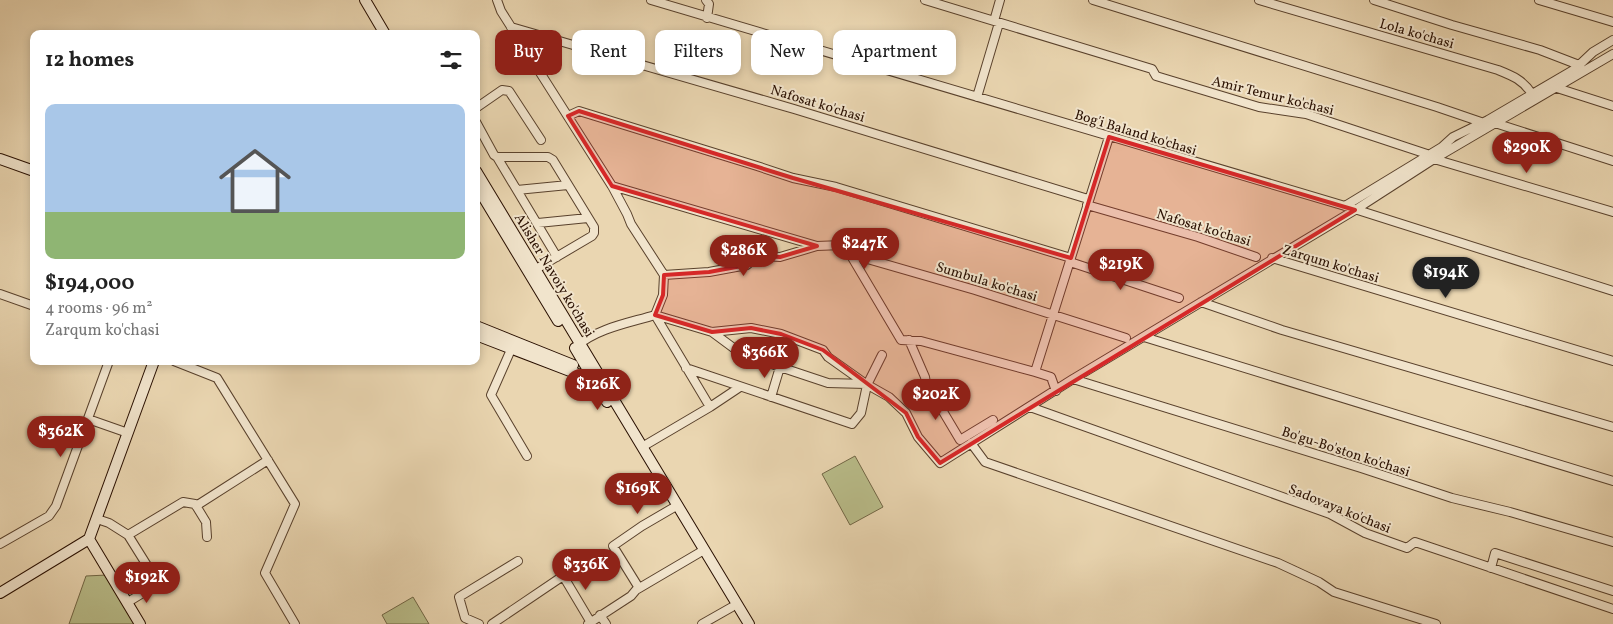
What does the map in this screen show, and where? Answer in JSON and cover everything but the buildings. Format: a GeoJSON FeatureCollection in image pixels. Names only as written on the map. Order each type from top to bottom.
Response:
{"type":"FeatureCollection","features":[{"type":"Feature","properties":{"kind":"main road"},"geometry":{"type":"LineString","coordinates":[[365,0],[384,30]]}},
{"type":"Feature","properties":{"kind":"main road"},"geometry":{"type":"LineString","coordinates":[[373,0],[391,30]]}},
{"type":"Feature","properties":{"kind":"main road"},"geometry":{"type":"LineString","coordinates":[[0,159],[30,170]]}},
{"type":"Feature","properties":{"kind":"main road"},"geometry":{"type":"LineString","coordinates":[[0,164],[30,175]]}},
{"type":"Feature","properties":{"kind":"main road","name":"Alisher Navoiy ko'chasi"},"geometry":{"type":"LineString","coordinates":[[480,178],[575,344],[642,447],[675,507]]}},
{"type":"Feature","properties":{"kind":"main road","name":"Alisher Navoiy ko'chasi"},"geometry":{"type":"LineString","coordinates":[[480,191],[533,271]]}},
{"type":"Feature","properties":{"kind":"main road"},"geometry":{"type":"LineString","coordinates":[[480,328],[583,376],[594,373]]}},
{"type":"Feature","properties":{"kind":"main road"},"geometry":{"type":"LineString","coordinates":[[480,336],[560,359],[594,373]]}},
{"type":"Feature","properties":{"kind":"main road"},"geometry":{"type":"LineString","coordinates":[[560,359],[575,344]]}},
{"type":"Feature","properties":{"kind":"main road"},"geometry":{"type":"LineString","coordinates":[[0,593],[89,539],[153,365]]}},
{"type":"Feature","properties":{"kind":"main road","name":"Alisher Navoiy ko'chasi"},"geometry":{"type":"LineString","coordinates":[[594,373],[702,551],[750,624]]}},
{"type":"Feature","properties":{"kind":"main road"},"geometry":{"type":"LineString","coordinates":[[89,539],[140,624]]}},
{"type":"Feature","properties":{"kind":"main road","name":"Alisher Navoiy ko'chasi"},"geometry":{"type":"LineString","coordinates":[[702,551],[742,624]]}},
{"type":"Feature","properties":{"kind":"street"},"geometry":{"type":"LineString","coordinates":[[497,0],[501,11],[612,186],[631,224],[664,275],[663,295],[655,315]]}},
{"type":"Feature","properties":{"kind":"street","name":"Bog'i Baland ko'chasi"},"geometry":{"type":"LineString","coordinates":[[651,0],[1345,206],[1613,291]]}},
{"type":"Feature","properties":{"kind":"street"},"geometry":{"type":"LineString","coordinates":[[706,0],[709,4],[707,18]]}},
{"type":"Feature","properties":{"kind":"street","name":"Amir Temur ko'chasi"},"geometry":{"type":"LineString","coordinates":[[925,0],[1152,69],[1156,76],[1259,107],[1306,114],[1432,157],[1613,212]]}},
{"type":"Feature","properties":{"kind":"street"},"geometry":{"type":"LineString","coordinates":[[977,97],[997,22],[1000,0]]}},
{"type":"Feature","properties":{"kind":"street"},"geometry":{"type":"LineString","coordinates":[[1093,0],[1482,122]]}},
{"type":"Feature","properties":{"kind":"street","name":"Lola ko'chasi"},"geometry":{"type":"LineString","coordinates":[[1259,0],[1498,70],[1518,77],[1526,84],[1532,94]]}},
{"type":"Feature","properties":{"kind":"street"},"geometry":{"type":"LineString","coordinates":[[1374,0],[1540,50],[1579,65]]}},
{"type":"Feature","properties":{"kind":"street"},"geometry":{"type":"LineString","coordinates":[[1539,0],[1613,22]]}},
{"type":"Feature","properties":{"kind":"street","name":"Nafosat ko'chasi"},"geometry":{"type":"LineString","coordinates":[[511,27],[794,109],[1256,256]]}},
{"type":"Feature","properties":{"kind":"street"},"geometry":{"type":"LineString","coordinates":[[712,332],[751,328],[781,334],[823,350],[828,357],[867,385],[889,396],[906,413],[918,437],[940,463],[1073,379],[1355,210],[1432,157],[1453,137],[1532,94],[1579,65],[1593,52],[1613,40]]}},
{"type":"Feature","properties":{"kind":"street"},"geometry":{"type":"LineString","coordinates":[[1345,206],[1495,124],[1613,54]]}},
{"type":"Feature","properties":{"kind":"street"},"geometry":{"type":"LineString","coordinates":[[1557,88],[1613,106]]}},
{"type":"Feature","properties":{"kind":"street"},"geometry":{"type":"LineString","coordinates":[[480,105],[502,90],[509,91],[541,140]]}},
{"type":"Feature","properties":{"kind":"street"},"geometry":{"type":"LineString","coordinates":[[568,116],[579,111],[793,178],[836,187],[1071,260],[1179,298]]}},
{"type":"Feature","properties":{"kind":"street"},"geometry":{"type":"LineString","coordinates":[[1495,124],[1613,161]]}},
{"type":"Feature","properties":{"kind":"street"},"geometry":{"type":"LineString","coordinates":[[480,129],[494,155],[538,223],[556,257]]}},
{"type":"Feature","properties":{"kind":"street"},"geometry":{"type":"LineString","coordinates":[[1035,372],[1109,137]]}},
{"type":"Feature","properties":{"kind":"street"},"geometry":{"type":"LineString","coordinates":[[497,157],[548,157],[553,160],[594,227],[592,236],[533,271]]}},
{"type":"Feature","properties":{"kind":"street"},"geometry":{"type":"LineString","coordinates":[[517,190],[568,185]]}},
{"type":"Feature","properties":{"kind":"street","name":"Sumbula ko'chasi"},"geometry":{"type":"LineString","coordinates":[[612,186],[817,246],[842,245],[850,254],[1126,338]]}},
{"type":"Feature","properties":{"kind":"street"},"geometry":{"type":"LineString","coordinates":[[538,223],[588,218]]}},
{"type":"Feature","properties":{"kind":"street"},"geometry":{"type":"LineString","coordinates":[[664,275],[709,272],[747,265],[754,259],[762,256],[780,258],[817,246]]}},
{"type":"Feature","properties":{"kind":"street"},"geometry":{"type":"LineString","coordinates":[[850,254],[901,340],[921,341],[1051,377],[1056,391]]}},
{"type":"Feature","properties":{"kind":"street","name":"Zarqum ko'chasi"},"geometry":{"type":"LineString","coordinates":[[1272,258],[1613,361]]}},
{"type":"Feature","properties":{"kind":"street"},"geometry":{"type":"LineString","coordinates":[[0,294],[30,305]]}},
{"type":"Feature","properties":{"kind":"street"},"geometry":{"type":"LineString","coordinates":[[1201,302],[1282,330],[1613,427]]}},
{"type":"Feature","properties":{"kind":"street"},"geometry":{"type":"LineString","coordinates":[[655,315],[710,407]]}},
{"type":"Feature","properties":{"kind":"street"},"geometry":{"type":"LineString","coordinates":[[575,344],[616,327],[655,315],[712,332],[739,352],[828,383],[867,385]]}},
{"type":"Feature","properties":{"kind":"street"},"geometry":{"type":"LineString","coordinates":[[1144,337],[1613,481]]}},
{"type":"Feature","properties":{"kind":"street"},"geometry":{"type":"LineString","coordinates":[[909,340],[926,383],[960,440],[993,420]]}},
{"type":"Feature","properties":{"kind":"street"},"geometry":{"type":"LineString","coordinates":[[513,344],[491,395],[527,456]]}},
{"type":"Feature","properties":{"kind":"street"},"geometry":{"type":"LineString","coordinates":[[686,368],[852,424],[861,413],[867,385],[882,355]]}},
{"type":"Feature","properties":{"kind":"street"},"geometry":{"type":"LineString","coordinates":[[0,544],[49,516],[56,506],[108,365]]}},
{"type":"Feature","properties":{"kind":"street"},"geometry":{"type":"LineString","coordinates":[[184,365],[218,378],[294,504],[265,573],[295,624]]}},
{"type":"Feature","properties":{"kind":"street"},"geometry":{"type":"LineString","coordinates":[[771,397],[780,367]]}},
{"type":"Feature","properties":{"kind":"street","name":"Bo'gu-Bo'ston ko'chasi"},"geometry":{"type":"LineString","coordinates":[[1073,379],[1311,452],[1452,498],[1510,512],[1613,542]]}},
{"type":"Feature","properties":{"kind":"street"},"geometry":{"type":"LineString","coordinates":[[642,447],[740,387]]}},
{"type":"Feature","properties":{"kind":"street","name":"Sadovaya ko'chasi"},"geometry":{"type":"LineString","coordinates":[[1030,407],[1330,514],[1365,534],[1407,548],[1415,542],[1613,609]]}},
{"type":"Feature","properties":{"kind":"street"},"geometry":{"type":"LineString","coordinates":[[88,419],[128,433]]}},
{"type":"Feature","properties":{"kind":"street"},"geometry":{"type":"LineString","coordinates":[[971,443],[985,462],[1278,563],[1319,582],[1334,592],[1436,624]]}},
{"type":"Feature","properties":{"kind":"street"},"geometry":{"type":"LineString","coordinates":[[128,535],[183,502],[196,505],[268,460]]}},
{"type":"Feature","properties":{"kind":"street"},"geometry":{"type":"LineString","coordinates":[[196,505],[206,522],[207,537]]}},
{"type":"Feature","properties":{"kind":"street"},"geometry":{"type":"LineString","coordinates":[[640,588],[613,546],[675,507]]}},
{"type":"Feature","properties":{"kind":"street"},"geometry":{"type":"LineString","coordinates":[[97,519],[109,523],[128,535],[152,575],[154,586],[128,602]]}},
{"type":"Feature","properties":{"kind":"street"},"geometry":{"type":"LineString","coordinates":[[492,624],[562,575],[589,623],[631,596],[640,588],[702,551]]}},
{"type":"Feature","properties":{"kind":"street"},"geometry":{"type":"LineString","coordinates":[[1491,568],[1496,553],[1613,591]]}},
{"type":"Feature","properties":{"kind":"street"},"geometry":{"type":"LineString","coordinates":[[479,624],[465,618],[459,597],[518,561]]}},
{"type":"Feature","properties":{"kind":"street"},"geometry":{"type":"LineString","coordinates":[[702,624],[732,606]]}},
{"type":"Feature","properties":{"kind":"street"},"geometry":{"type":"LineString","coordinates":[[600,615],[606,624]]}},
{"type":"Feature","properties":{"kind":"highlighted area"},"geometry":{"type":"Polygon","coordinates":[[[579,111],[793,178],[1071,258],[1109,137],[1355,210],[940,463],[918,437],[906,413],[823,350],[781,334],[751,328],[712,332],[655,315],[663,295],[664,275],[709,272],[747,265],[762,256],[780,257],[817,246],[612,186],[568,116],[579,111]]]}},
{"type":"Feature","properties":{"kind":"green space"},"geometry":{"type":"Polygon","coordinates":[[[855,456],[883,507],[850,525],[822,474],[855,456]]]}},
{"type":"Feature","properties":{"kind":"green space"},"geometry":{"type":"Polygon","coordinates":[[[107,575],[137,624],[69,624],[86,576],[107,575]]]}},
{"type":"Feature","properties":{"kind":"green space"},"geometry":{"type":"Polygon","coordinates":[[[413,597],[429,624],[387,624],[382,615],[413,597]]]}}]}
